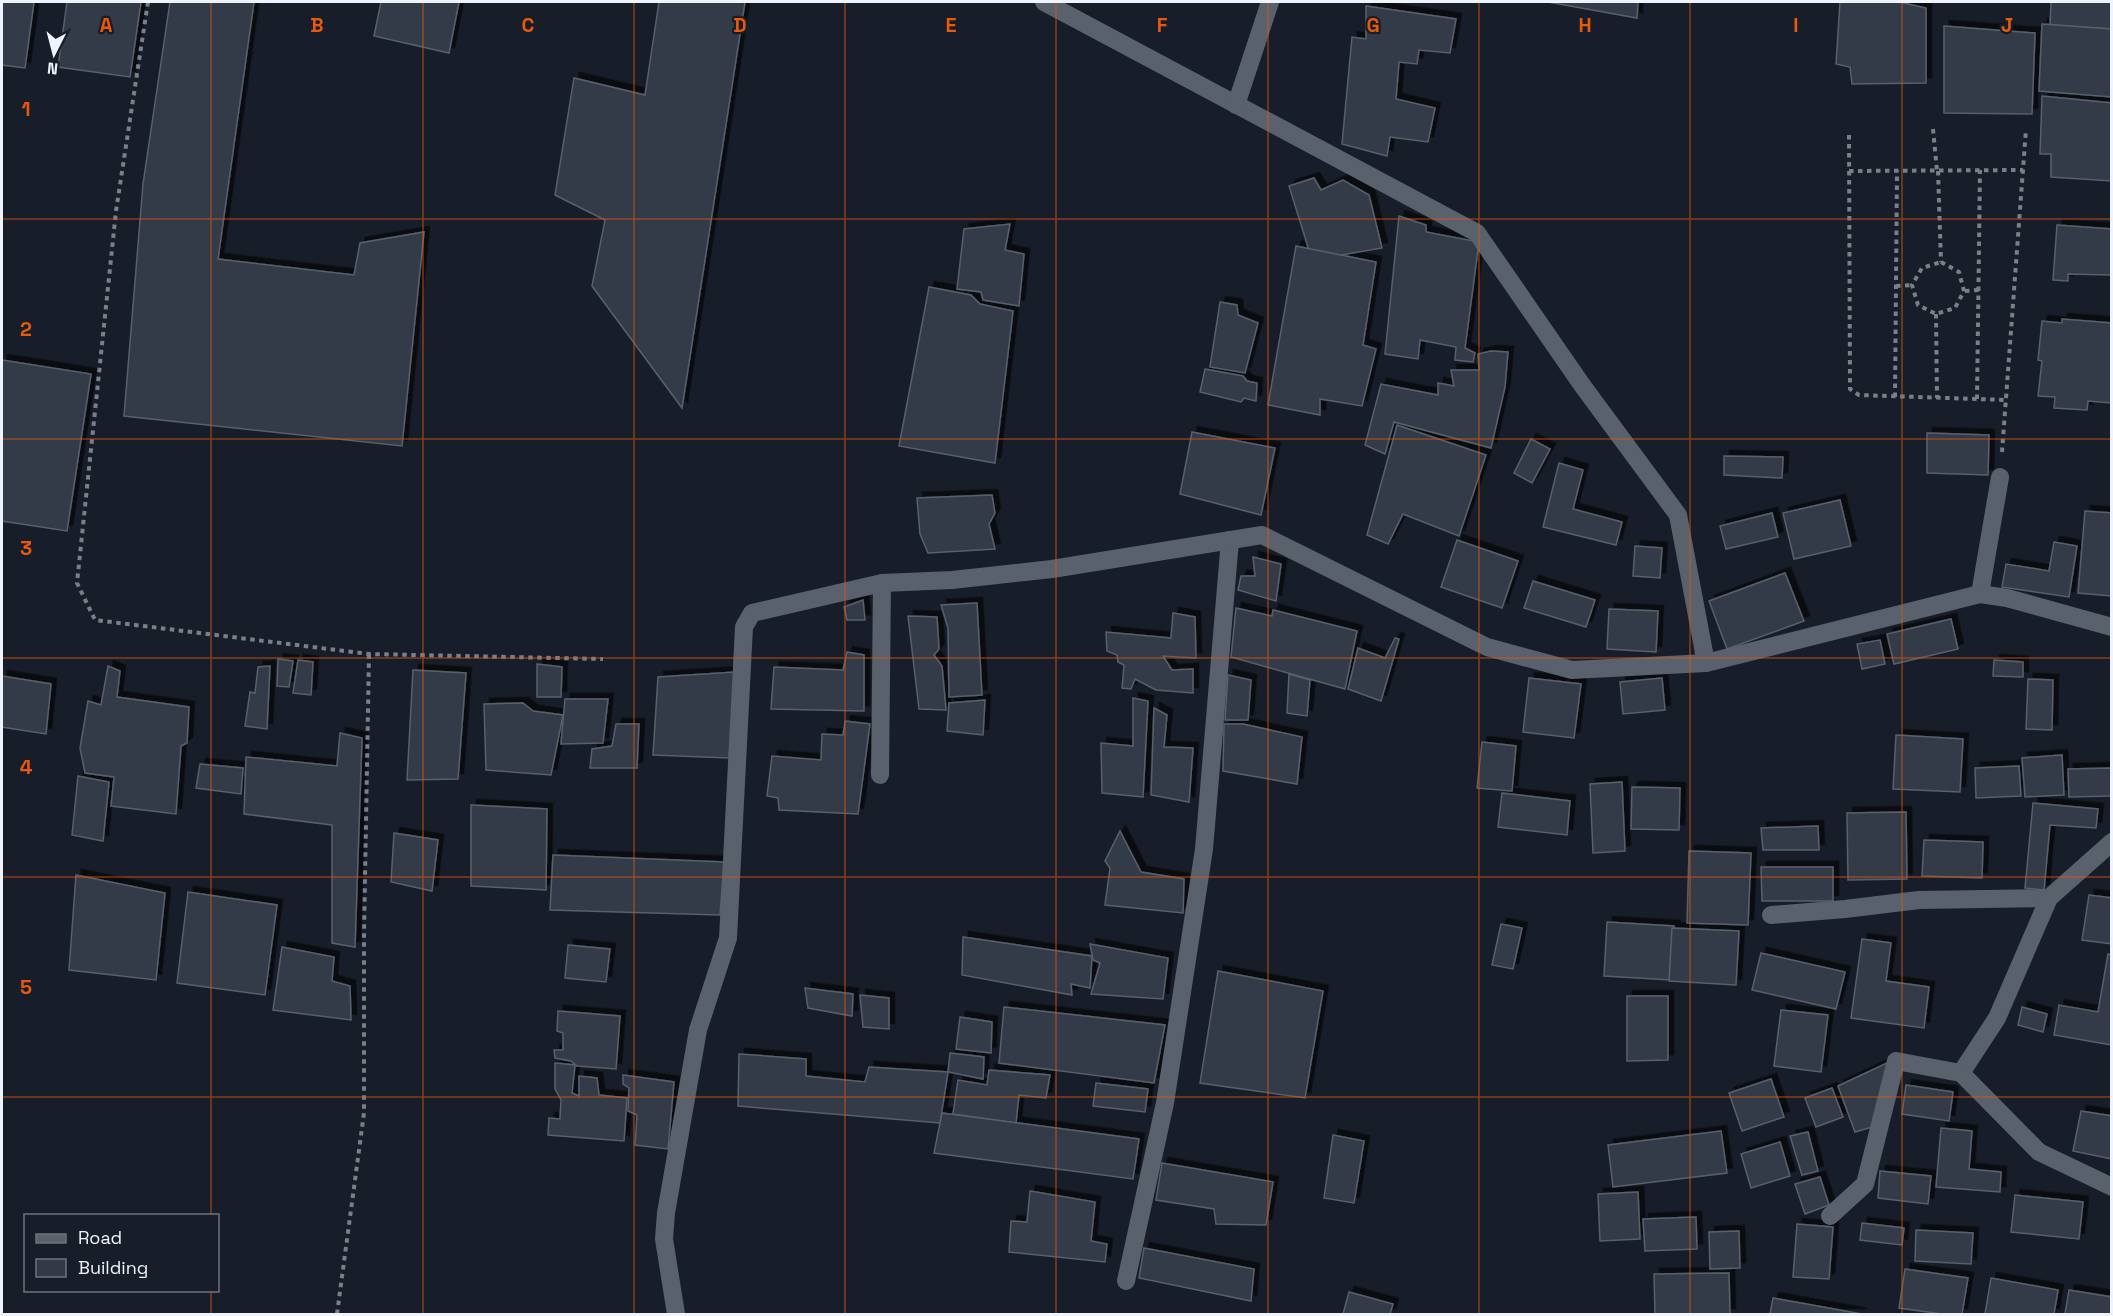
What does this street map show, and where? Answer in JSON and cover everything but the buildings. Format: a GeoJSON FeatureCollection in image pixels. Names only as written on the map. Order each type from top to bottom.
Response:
{"type":"FeatureCollection","features":[{"type":"Feature","properties":{"kind":"street"},"geometry":{"type":"LineString","coordinates":[[1044,2],[1477,233],[1582,385],[1678,515],[1706,663]]}},
{"type":"Feature","properties":{"kind":"street"},"geometry":{"type":"LineString","coordinates":[[1236,105],[1270,2]]}},
{"type":"Feature","properties":{"kind":"street"},"geometry":{"type":"LineString","coordinates":[[1980,594],[2000,477]]}},
{"type":"Feature","properties":{"kind":"street"},"geometry":{"type":"LineString","coordinates":[[676,1314],[664,1239],[666,1213],[698,1030],[728,938],[744,627],[752,613],[882,583],[952,580],[1052,569],[1262,535],[1487,647],[1572,670],[1706,663],[1980,594],[2007,598],[2112,627]]}},
{"type":"Feature","properties":{"kind":"street"},"geometry":{"type":"LineString","coordinates":[[1126,1281],[1165,1103],[1204,849],[1230,540]]}},
{"type":"Feature","properties":{"kind":"street"},"geometry":{"type":"LineString","coordinates":[[880,775],[882,583]]}},
{"type":"Feature","properties":{"kind":"street"},"geometry":{"type":"LineString","coordinates":[[1961,1073],[1997,1018],[2049,898],[2112,842]]}},
{"type":"Feature","properties":{"kind":"street"},"geometry":{"type":"LineString","coordinates":[[1771,915],[1919,900],[2049,898]]}},
{"type":"Feature","properties":{"kind":"street"},"geometry":{"type":"LineString","coordinates":[[1830,1216],[1865,1184],[1896,1061],[1961,1073],[2038,1152],[2112,1187]]}},
{"type":"Feature","properties":{"kind":"path"},"geometry":{"type":"LineString","coordinates":[[148,2],[116,211],[78,583],[95,620],[369,654],[603,659]]}},
{"type":"Feature","properties":{"kind":"path"},"geometry":{"type":"LineString","coordinates":[[1933,129],[1941,262]]}},
{"type":"Feature","properties":{"kind":"path"},"geometry":{"type":"LineString","coordinates":[[2000,477],[2026,129]]}},
{"type":"Feature","properties":{"kind":"path"},"geometry":{"type":"LineString","coordinates":[[1849,135],[1850,389],[1859,395],[2006,400]]}},
{"type":"Feature","properties":{"kind":"path"},"geometry":{"type":"LineString","coordinates":[[1977,399],[1980,170]]}},
{"type":"Feature","properties":{"kind":"path"},"geometry":{"type":"LineString","coordinates":[[1849,171],[2023,170]]}},
{"type":"Feature","properties":{"kind":"path"},"geometry":{"type":"LineString","coordinates":[[1895,397],[1897,171]]}},
{"type":"Feature","properties":{"kind":"path"},"geometry":{"type":"LineString","coordinates":[[1941,262],[1959,272],[1964,291],[1955,308],[1936,314],[1918,304],[1912,285],[1922,268],[1941,262]]}},
{"type":"Feature","properties":{"kind":"path"},"geometry":{"type":"LineString","coordinates":[[1896,286],[1912,285]]}},
{"type":"Feature","properties":{"kind":"path"},"geometry":{"type":"LineString","coordinates":[[1964,291],[1979,290]]}},
{"type":"Feature","properties":{"kind":"path"},"geometry":{"type":"LineString","coordinates":[[1936,314],[1937,398]]}},
{"type":"Feature","properties":{"kind":"path"},"geometry":{"type":"LineString","coordinates":[[337,1314],[364,1113],[364,934],[369,654]]}}]}
